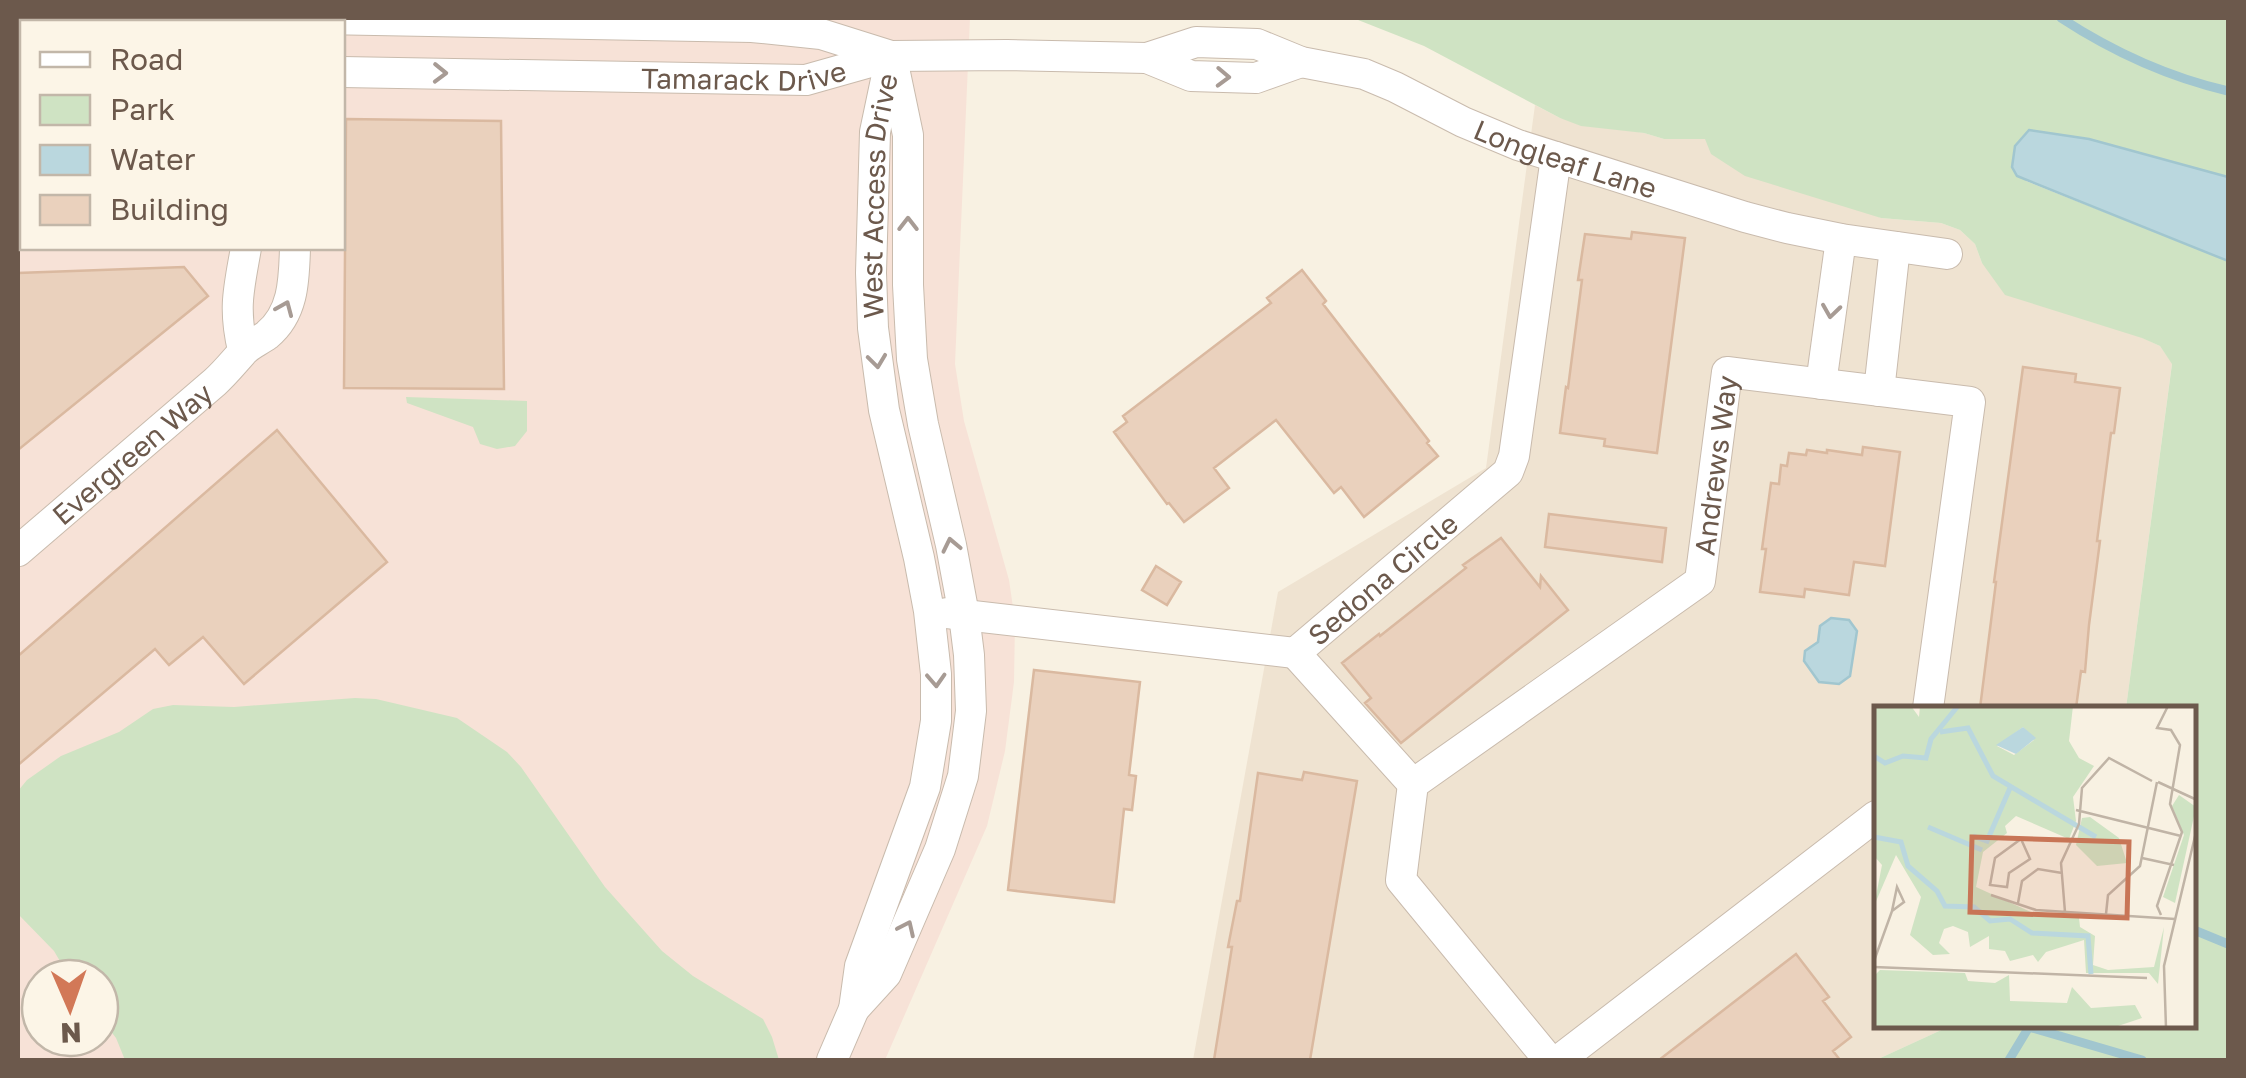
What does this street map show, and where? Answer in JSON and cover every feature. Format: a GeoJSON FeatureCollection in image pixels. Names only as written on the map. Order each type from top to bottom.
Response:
{"type":"FeatureCollection","features":[{"type":"Feature","properties":{"kind":"street","name":"Tamarack Drive"},"geometry":{"type":"LineString","coordinates":[[18,20],[248,20]]}},
{"type":"Feature","properties":{"kind":"street","name":"Tamarack Drive"},"geometry":{"type":"LineString","coordinates":[[345,21],[790,29],[821,34],[891,56]]}},
{"type":"Feature","properties":{"kind":"street","name":"Tamarack Drive"},"geometry":{"type":"LineString","coordinates":[[616,24],[616,76]]}},
{"type":"Feature","properties":{"kind":"street","name":"Tamarack Drive"},"geometry":{"type":"LineString","coordinates":[[345,72],[806,80],[891,56]]}},
{"type":"Feature","properties":{"kind":"street","name":"Longleaf Lane"},"geometry":{"type":"LineString","coordinates":[[891,56],[1147,58],[1191,76],[1256,78],[1301,62],[1364,74],[1463,122],[1556,157],[1745,217],[1841,239],[1947,254]]}},
{"type":"Feature","properties":{"kind":"street","name":"West Access Drive"},"geometry":{"type":"LineString","coordinates":[[832,1060],[854,1008],[860,966],[917,813],[932,754],[937,686],[929,611],[884,410],[874,328],[874,132],[891,56]]}},
{"type":"Feature","properties":{"kind":"street","name":"West Access Drive"},"geometry":{"type":"LineString","coordinates":[[854,1008],[886,974],[928,880],[963,776],[971,711],[964,615],[912,359],[908,136],[891,56]]}},
{"type":"Feature","properties":{"kind":"street","name":"Sedona Circle"},"geometry":{"type":"LineString","coordinates":[[929,611],[1295,653],[1508,472],[1514,456],[1556,157]]}},
{"type":"Feature","properties":{"kind":"street"},"geometry":{"type":"LineString","coordinates":[[1821,384],[1841,239]]}},
{"type":"Feature","properties":{"kind":"street"},"geometry":{"type":"LineString","coordinates":[[1878,391],[1896,247]]}},
{"type":"Feature","properties":{"kind":"street"},"geometry":{"type":"LineString","coordinates":[[243,350],[236,299],[246,250]]}},
{"type":"Feature","properties":{"kind":"street","name":"Evergreen Way"},"geometry":{"type":"LineString","coordinates":[[18,552],[216,382],[243,350],[270,332],[286,312],[293,282],[294,250]]}},
{"type":"Feature","properties":{"kind":"street","name":"Andrews Way"},"geometry":{"type":"LineString","coordinates":[[1413,784],[1700,581],[1727,372],[1970,402],[1928,706]]}},
{"type":"Feature","properties":{"kind":"street"},"geometry":{"type":"LineString","coordinates":[[1295,653],[1413,784],[1401,880],[1549,1060]]}},
{"type":"Feature","properties":{"kind":"street"},"geometry":{"type":"LineString","coordinates":[[1559,1060],[1874,818]]}},
{"type":"Feature","properties":{"kind":"shaded area"},"geometry":{"type":"Polygon","coordinates":[[[18,18],[970,18],[955,364],[964,421],[1009,580],[1015,621],[1014,682],[1005,751],[987,826],[885,1060],[18,1060],[18,18]]]}},
{"type":"Feature","properties":{"kind":"shaded area"},"geometry":{"type":"Polygon","coordinates":[[[1535,105],[1560,118],[1664,139],[1706,139],[1881,218],[1941,223],[1960,230],[1975,244],[1982,263],[2160,346],[2172,363],[2126,706],[1874,706],[1874,1028],[1946,1028],[1876,1060],[1193,1060],[1278,592],[1486,468],[1535,105]]]}},
{"type":"Feature","properties":{"kind":"green space"},"geometry":{"type":"Polygon","coordinates":[[[1353,18],[2228,18],[2228,177],[2089,139],[2029,130],[2026,181],[2228,261],[2228,1060],[1876,1060],[1946,1028],[2196,1028],[2196,706],[2126,706],[2172,364],[2160,346],[2005,295],[1982,263],[1975,244],[1960,230],[1941,223],[1881,218],[1745,176],[1711,154],[1705,139],[1664,139],[1581,126],[1424,46],[1353,18]]]}},
{"type":"Feature","properties":{"kind":"green space"},"geometry":{"type":"Polygon","coordinates":[[[406,397],[527,401],[527,431],[515,446],[497,449],[480,444],[473,427],[407,403],[406,397]]]}},
{"type":"Feature","properties":{"kind":"green space"},"geometry":{"type":"Polygon","coordinates":[[[376,699],[457,718],[507,752],[521,767],[605,887],[662,951],[693,976],[763,1019],[779,1060],[125,1060],[120,1048],[120,958],[58,958],[18,914],[18,791],[61,756],[119,732],[153,709],[173,705],[234,707],[376,699]]]}},
{"type":"Feature","properties":{"kind":"water"},"geometry":{"type":"Polygon","coordinates":[[[2029,130],[2089,139],[2228,177],[2228,261],[2017,176],[2012,167],[2015,146],[2029,130]]]}},
{"type":"Feature","properties":{"kind":"water"},"geometry":{"type":"Polygon","coordinates":[[[1831,618],[1849,620],[1857,631],[1850,676],[1839,684],[1819,682],[1804,661],[1805,651],[1818,642],[1820,626],[1831,618]]]}},
{"type":"Feature","properties":{"kind":"building"},"geometry":{"type":"Polygon","coordinates":[[[346,119],[501,121],[504,389],[344,388],[346,119]]]}},
{"type":"Feature","properties":{"kind":"building"},"geometry":{"type":"Polygon","coordinates":[[[1632,232],[1685,238],[1657,453],[1604,446],[1605,439],[1560,433],[1585,234],[1631,239],[1632,232]]]}},
{"type":"Feature","properties":{"kind":"building"},"geometry":{"type":"Polygon","coordinates":[[[184,267],[208,296],[18,450],[18,273],[184,267]]]}},
{"type":"Feature","properties":{"kind":"building"},"geometry":{"type":"Polygon","coordinates":[[[1302,270],[1326,301],[1323,304],[1438,456],[1364,517],[1341,487],[1334,493],[1276,420],[1214,468],[1229,488],[1184,522],[1114,432],[1127,422],[1123,416],[1271,303],[1267,298],[1302,270]]]}},
{"type":"Feature","properties":{"kind":"building"},"geometry":{"type":"Polygon","coordinates":[[[2023,367],[2076,374],[2075,382],[2120,388],[2097,541],[2085,672],[2081,671],[2076,706],[1980,706],[2023,367]]]}},
{"type":"Feature","properties":{"kind":"building"},"geometry":{"type":"Polygon","coordinates":[[[277,430],[387,562],[244,684],[203,637],[169,665],[155,649],[18,765],[18,656],[277,430]]]}},
{"type":"Feature","properties":{"kind":"building"},"geometry":{"type":"Polygon","coordinates":[[[1863,447],[1900,452],[1885,566],[1854,562],[1849,595],[1805,589],[1804,597],[1760,592],[1771,483],[1779,484],[1781,465],[1787,466],[1789,453],[1806,455],[1807,450],[1827,450],[1862,455],[1863,447]]]}},
{"type":"Feature","properties":{"kind":"building"},"geometry":{"type":"Polygon","coordinates":[[[1549,514],[1666,528],[1662,562],[1545,547],[1549,514]]]}},
{"type":"Feature","properties":{"kind":"building"},"geometry":{"type":"Polygon","coordinates":[[[1501,538],[1540,587],[1541,576],[1568,610],[1401,743],[1365,703],[1371,698],[1342,663],[1501,538]]]}},
{"type":"Feature","properties":{"kind":"building"},"geometry":{"type":"Polygon","coordinates":[[[1156,566],[1181,582],[1167,605],[1142,590],[1156,566]]]}},
{"type":"Feature","properties":{"kind":"building"},"geometry":{"type":"Polygon","coordinates":[[[1034,670],[1140,682],[1129,775],[1136,776],[1132,810],[1124,809],[1114,902],[1008,890],[1034,670]]]}},
{"type":"Feature","properties":{"kind":"building"},"geometry":{"type":"Polygon","coordinates":[[[1304,772],[1357,781],[1310,1060],[1214,1060],[1232,947],[1228,947],[1240,901],[1258,773],[1302,780],[1304,772]]]}},
{"type":"Feature","properties":{"kind":"building"},"geometry":{"type":"Polygon","coordinates":[[[1796,954],[1829,997],[1823,1001],[1851,1037],[1833,1051],[1840,1060],[1659,1060],[1796,954]]]}},
{"type":"Feature","properties":{"kind":"waterway"},"geometry":{"type":"LineString","coordinates":[[2061,18],[2142,62],[2228,91]]}},
{"type":"Feature","properties":{"kind":"waterway"},"geometry":{"type":"LineString","coordinates":[[2196,931],[2228,944]]}},
{"type":"Feature","properties":{"kind":"waterway"},"geometry":{"type":"LineString","coordinates":[[2009,1060],[2028,1028]]}},
{"type":"Feature","properties":{"kind":"waterway"},"geometry":{"type":"LineString","coordinates":[[2032,1028],[2142,1060]]}}]}
